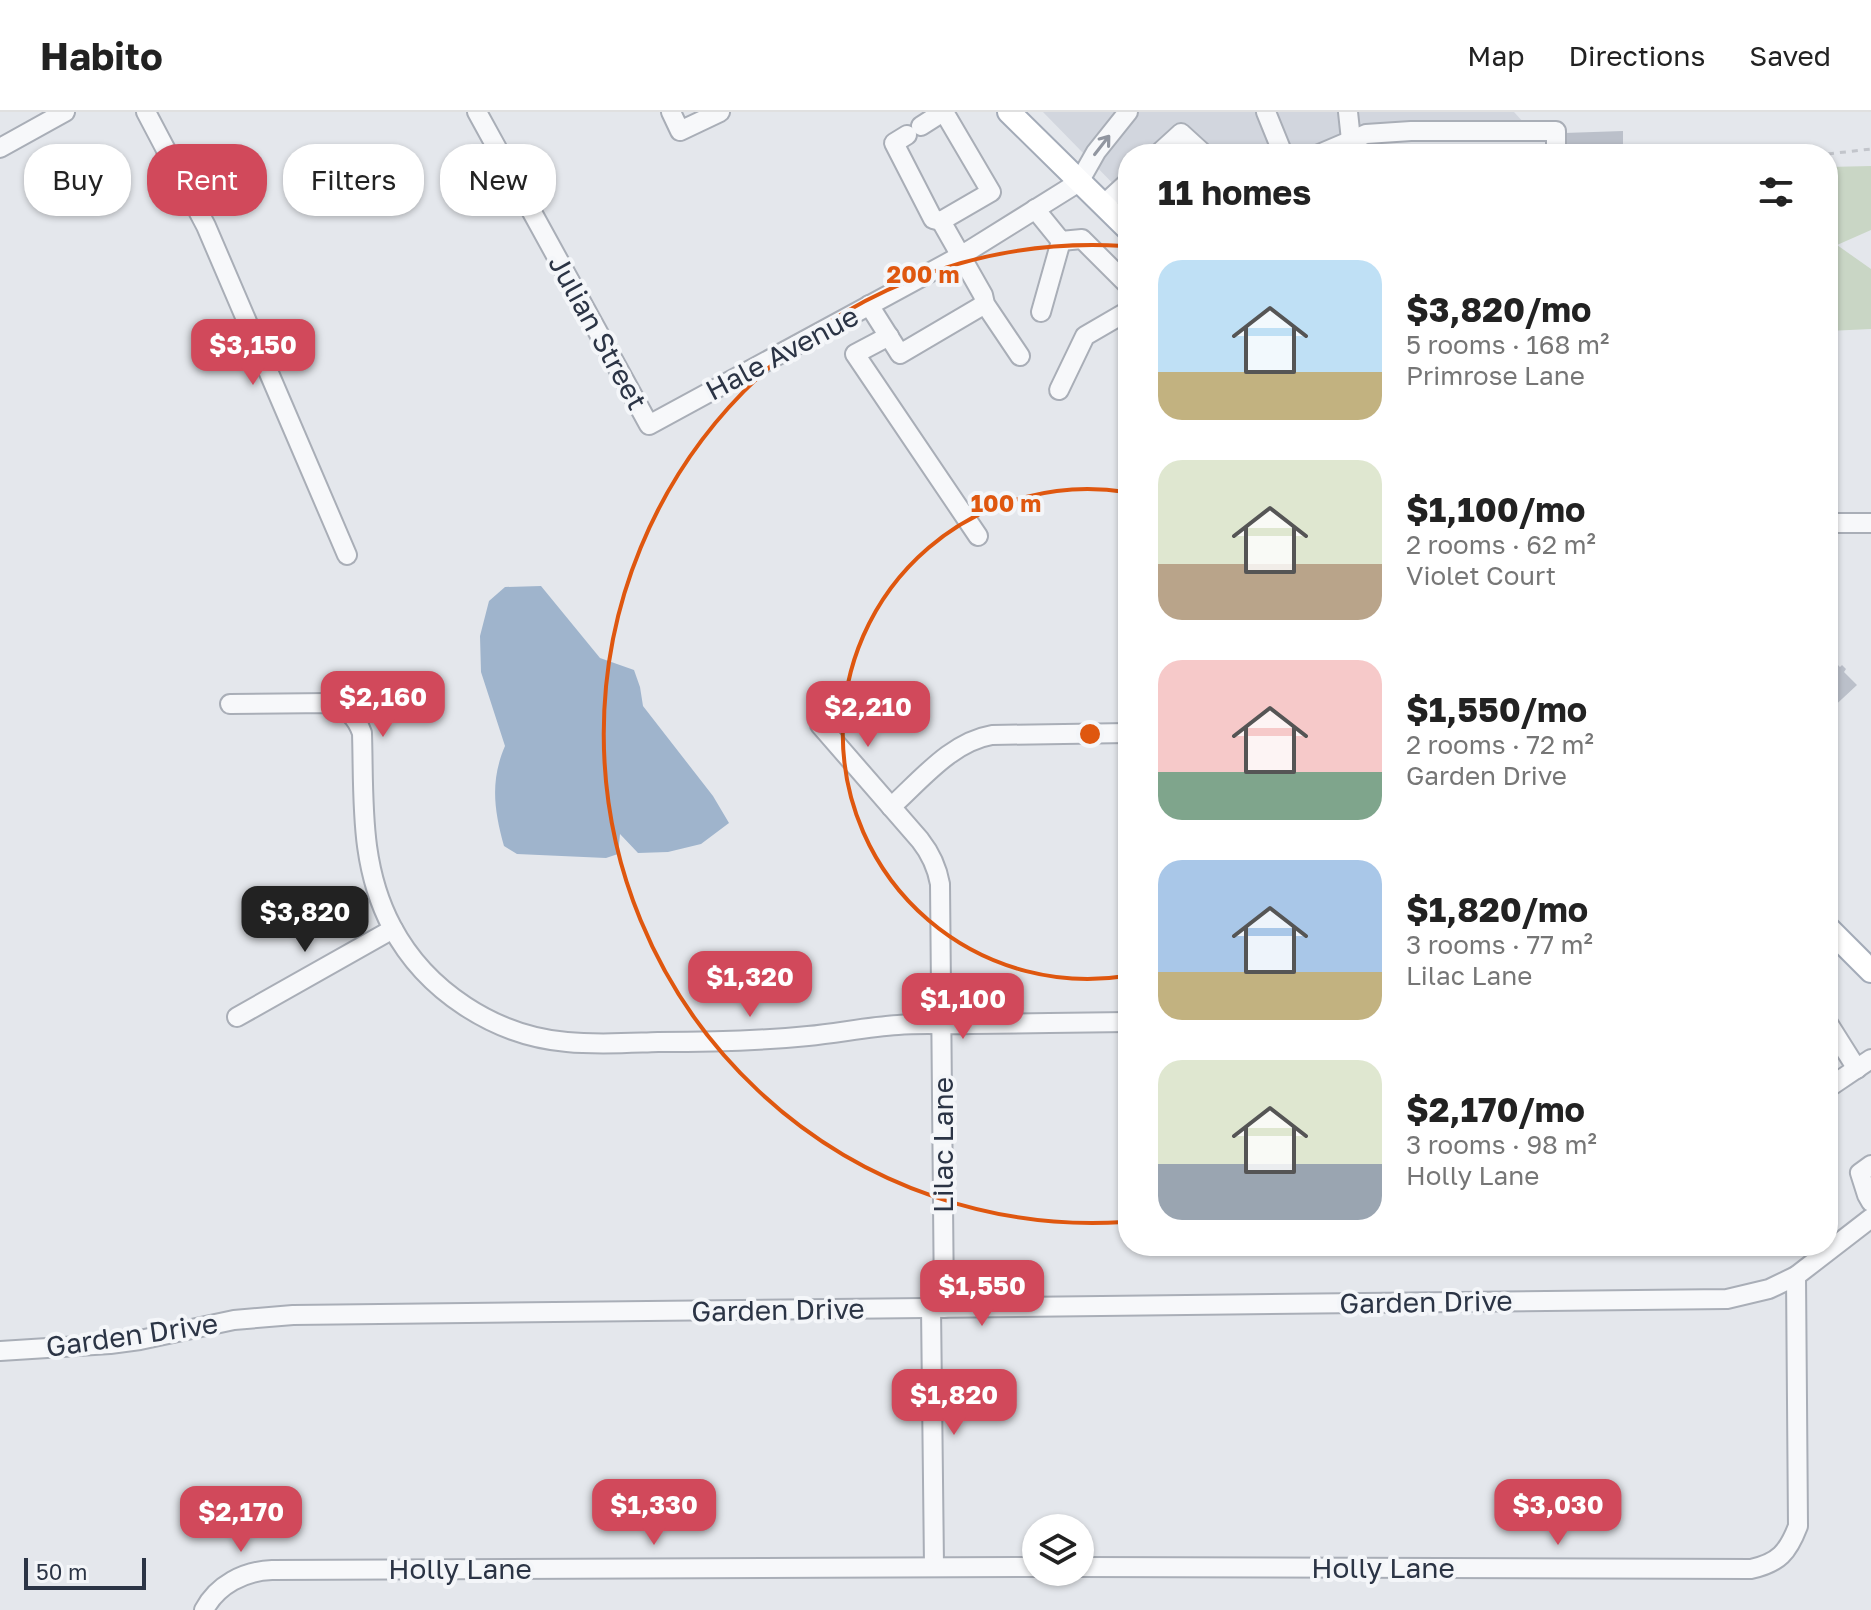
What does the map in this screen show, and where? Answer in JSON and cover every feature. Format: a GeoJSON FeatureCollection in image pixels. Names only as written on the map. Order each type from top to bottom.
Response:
{"type":"FeatureCollection","features":[{"type":"Feature","properties":{"kind":"main road"},"geometry":{"type":"LineString","coordinates":[[1009,112],[1118,219]]}},
{"type":"Feature","properties":{"kind":"main road"},"geometry":{"type":"LineString","coordinates":[[1838,944],[1871,971]]}},
{"type":"Feature","properties":{"kind":"street"},"geometry":{"type":"LineString","coordinates":[[0,148],[65,112]]}},
{"type":"Feature","properties":{"kind":"street"},"geometry":{"type":"LineString","coordinates":[[146,112],[217,251],[347,555]]}},
{"type":"Feature","properties":{"kind":"street","name":"Julian Street"},"geometry":{"type":"LineString","coordinates":[[477,112],[649,425]]}},
{"type":"Feature","properties":{"kind":"street"},"geometry":{"type":"LineString","coordinates":[[671,112],[680,131],[720,112]]}},
{"type":"Feature","properties":{"kind":"street"},"geometry":{"type":"LineString","coordinates":[[944,112],[991,192],[941,221],[933,219],[894,143],[944,112]]}},
{"type":"Feature","properties":{"kind":"street"},"geometry":{"type":"LineString","coordinates":[[1266,112],[1279,144]]}},
{"type":"Feature","properties":{"kind":"street"},"geometry":{"type":"LineString","coordinates":[[1348,112],[1356,144]]}},
{"type":"Feature","properties":{"kind":"street"},"geometry":{"type":"LineString","coordinates":[[1079,182],[1121,115]]}},
{"type":"Feature","properties":{"kind":"street"},"geometry":{"type":"LineString","coordinates":[[1359,144],[1366,134],[1411,131],[1556,131],[1556,144]]}},
{"type":"Feature","properties":{"kind":"street"},"geometry":{"type":"LineString","coordinates":[[1169,144],[1181,133],[1193,144]]}},
{"type":"Feature","properties":{"kind":"street","name":"Hale Avenue"},"geometry":{"type":"LineString","coordinates":[[649,425],[962,255],[1079,182]]}},
{"type":"Feature","properties":{"kind":"street"},"geometry":{"type":"LineString","coordinates":[[1103,205],[1118,191]]}},
{"type":"Feature","properties":{"kind":"street"},"geometry":{"type":"LineString","coordinates":[[1035,209],[1061,241]]}},
{"type":"Feature","properties":{"kind":"street"},"geometry":{"type":"LineString","coordinates":[[941,221],[962,255],[985,304],[1020,356]]}},
{"type":"Feature","properties":{"kind":"street"},"geometry":{"type":"LineString","coordinates":[[1061,241],[1082,239],[1118,275]]}},
{"type":"Feature","properties":{"kind":"street"},"geometry":{"type":"LineString","coordinates":[[1041,312],[1061,241]]}},
{"type":"Feature","properties":{"kind":"street"},"geometry":{"type":"LineString","coordinates":[[869,305],[900,354],[985,304]]}},
{"type":"Feature","properties":{"kind":"street"},"geometry":{"type":"LineString","coordinates":[[1059,390],[1085,336],[1118,317]]}},
{"type":"Feature","properties":{"kind":"street"},"geometry":{"type":"LineString","coordinates":[[889,336],[855,354],[978,536]]}},
{"type":"Feature","properties":{"kind":"street"},"geometry":{"type":"LineString","coordinates":[[1838,523],[1871,523]]}},
{"type":"Feature","properties":{"kind":"street","name":"Lilac Lane"},"geometry":{"type":"LineString","coordinates":[[820,700],[820,725],[930,852],[940,884],[942,1024],[934,1566]]}},
{"type":"Feature","properties":{"kind":"street"},"geometry":{"type":"LineString","coordinates":[[230,704],[331,703],[351,713],[362,733],[367,853],[379,900],[393,929],[415,961],[442,989],[509,1029],[547,1039],[590,1043],[733,1041],[898,1025],[1118,1022]]}},
{"type":"Feature","properties":{"kind":"street"},"geometry":{"type":"LineString","coordinates":[[891,807],[961,745],[979,737],[1118,733]]}},
{"type":"Feature","properties":{"kind":"street"},"geometry":{"type":"LineString","coordinates":[[237,1017],[393,929]]}},
{"type":"Feature","properties":{"kind":"street"},"geometry":{"type":"LineString","coordinates":[[1838,1034],[1864,1064],[1838,1081]]}},
{"type":"Feature","properties":{"kind":"street"},"geometry":{"type":"LineString","coordinates":[[1871,1165],[1860,1173],[1871,1202]]}},
{"type":"Feature","properties":{"kind":"street","name":"Garden Drive"},"geometry":{"type":"LineString","coordinates":[[1838,1244],[1871,1218]]}},
{"type":"Feature","properties":{"kind":"street","name":"Garden Drive"},"geometry":{"type":"LineString","coordinates":[[0,1351],[110,1344],[234,1320],[282,1315],[1727,1299],[1755,1293],[1796,1276],[1822,1256]]}},
{"type":"Feature","properties":{"kind":"street","name":"Holly Lane"},"geometry":{"type":"LineString","coordinates":[[1094,1567],[1751,1569],[1764,1566],[1786,1551],[1798,1526],[1796,1276]]}},
{"type":"Feature","properties":{"kind":"street","name":"Holly Lane"},"geometry":{"type":"LineString","coordinates":[[204,1610],[223,1586],[256,1571],[272,1570],[1022,1567]]}},
{"type":"Feature","properties":{"kind":"path"},"geometry":{"type":"LineString","coordinates":[[1838,153],[1871,149]]}},
{"type":"Feature","properties":{"kind":"shaded area"},"geometry":{"type":"Polygon","coordinates":[[[1043,112],[1514,112],[1524,123],[1351,130],[1319,144],[1118,144],[1118,189],[1043,112]]]}},
{"type":"Feature","properties":{"kind":"green space"},"geometry":{"type":"Polygon","coordinates":[[[1871,166],[1871,230],[1838,245],[1838,167],[1871,166]]]}},
{"type":"Feature","properties":{"kind":"green space"},"geometry":{"type":"Polygon","coordinates":[[[1838,246],[1871,269],[1871,329],[1838,331],[1838,246]]]}},
{"type":"Feature","properties":{"kind":"water"},"geometry":{"type":"Polygon","coordinates":[[[541,586],[600,658],[634,670],[643,706],[713,796],[729,823],[701,844],[668,852],[638,853],[620,834],[618,854],[606,858],[517,854],[504,846],[495,784],[505,746],[481,672],[480,636],[489,601],[505,587],[541,586]]]}},
{"type":"Feature","properties":{"kind":"building"},"geometry":{"type":"Polygon","coordinates":[[[1623,131],[1623,144],[1565,144],[1564,133],[1623,131]]]}},
{"type":"Feature","properties":{"kind":"building"},"geometry":{"type":"Polygon","coordinates":[[[1838,665],[1846,669],[1844,672],[1857,685],[1838,703],[1838,665]]]}}]}
